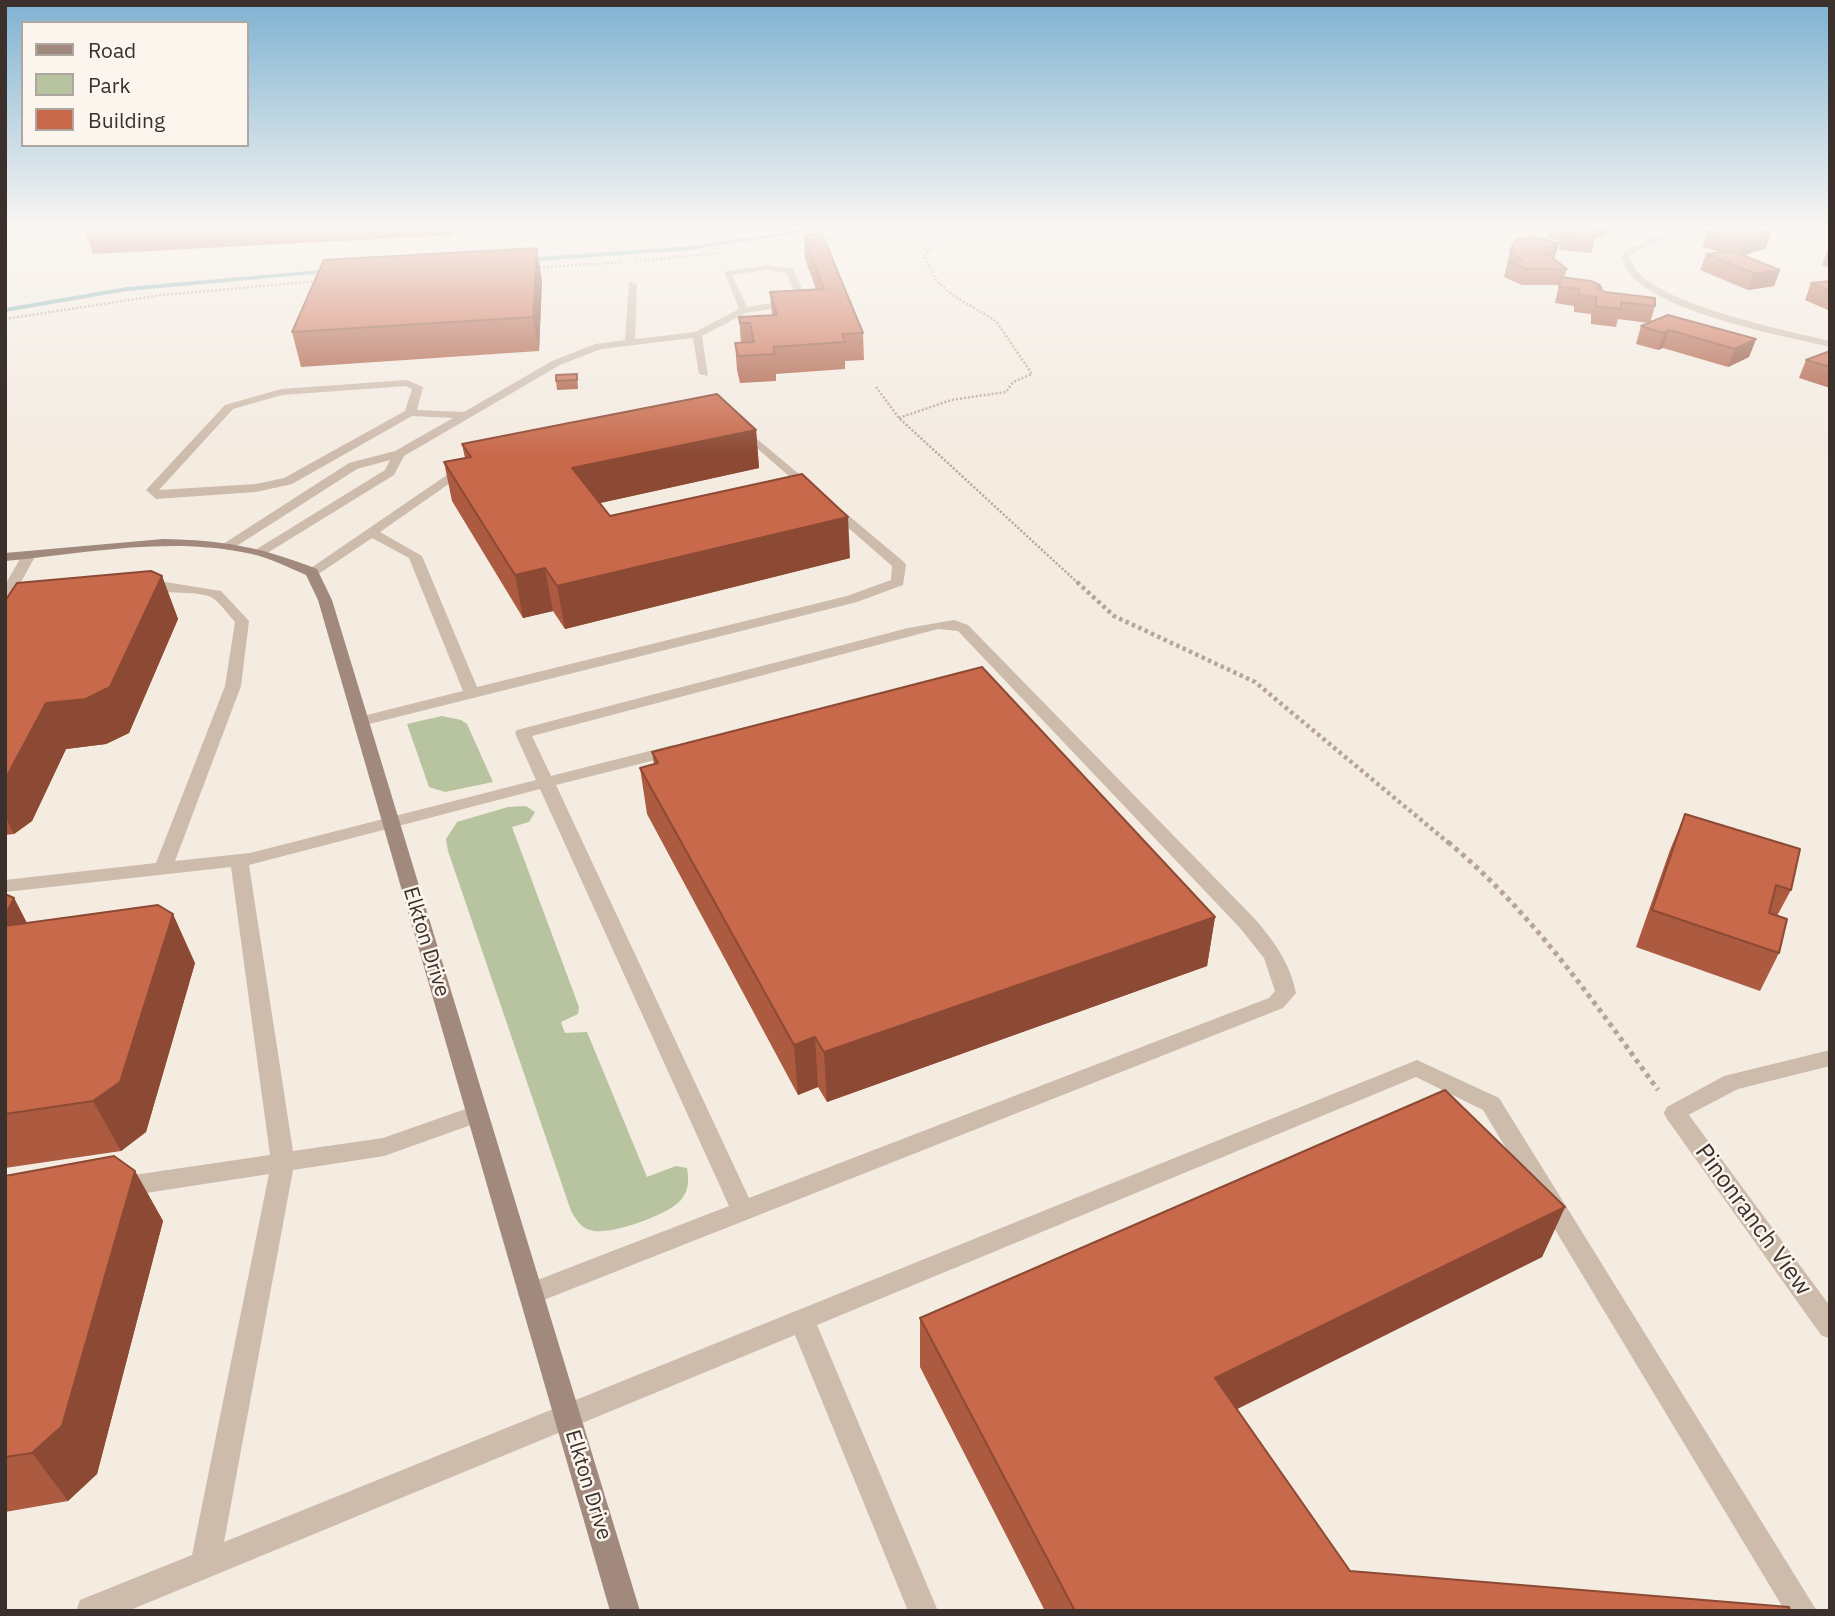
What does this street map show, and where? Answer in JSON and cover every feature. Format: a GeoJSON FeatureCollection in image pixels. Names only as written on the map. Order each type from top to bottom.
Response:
{"type":"FeatureCollection","features":[{"type":"Feature","properties":{"kind":"street"},"geometry":{"type":"LineString","coordinates":[[630,342],[631,303]]}},
{"type":"Feature","properties":{"kind":"street"},"geometry":{"type":"LineString","coordinates":[[741,303],[744,310]]}},
{"type":"Feature","properties":{"kind":"street"},"geometry":{"type":"LineString","coordinates":[[227,546],[353,466],[399,454],[556,363],[599,346],[697,335],[744,310],[788,303]]}},
{"type":"Feature","properties":{"kind":"street"},"geometry":{"type":"LineString","coordinates":[[1689,303],[1830,344]]}},
{"type":"Feature","properties":{"kind":"street"},"geometry":{"type":"LineString","coordinates":[[697,335],[704,374]]}},
{"type":"Feature","properties":{"kind":"street"},"geometry":{"type":"LineString","coordinates":[[410,413],[418,387],[407,383],[281,392],[229,407],[152,490],[156,495],[256,488],[288,481],[410,413],[465,415]]}},
{"type":"Feature","properties":{"kind":"street"},"geometry":{"type":"LineString","coordinates":[[361,721],[852,599],[898,582],[899,565],[740,426],[727,426]]}},
{"type":"Feature","properties":{"kind":"street"},"geometry":{"type":"LineString","coordinates":[[260,552],[390,472],[399,454]]}},
{"type":"Feature","properties":{"kind":"street"},"geometry":{"type":"LineString","coordinates":[[5,557],[160,544],[227,546],[260,552],[312,572],[477,461]]}},
{"type":"Feature","properties":{"kind":"street"},"geometry":{"type":"LineString","coordinates":[[371,532],[415,556],[472,694]]}},
{"type":"Feature","properties":{"kind":"street"},"geometry":{"type":"LineString","coordinates":[[10,598],[29,555]]}},
{"type":"Feature","properties":{"kind":"street","name":"Elkton Drive"},"geometry":{"type":"LineString","coordinates":[[312,572],[325,600],[625,1611]]}},
{"type":"Feature","properties":{"kind":"street"},"geometry":{"type":"LineString","coordinates":[[125,589],[165,586],[216,594],[242,621],[233,686],[163,869]]}},
{"type":"Feature","properties":{"kind":"street"},"geometry":{"type":"LineString","coordinates":[[531,1294],[1276,1003],[1286,993],[1283,974],[1262,940],[992,667],[963,628],[954,624],[913,631],[523,733],[743,1211]]}},
{"type":"Feature","properties":{"kind":"street"},"geometry":{"type":"LineString","coordinates":[[5,886],[239,861],[692,745]]}},
{"type":"Feature","properties":{"kind":"street"},"geometry":{"type":"LineString","coordinates":[[205,1564],[283,1163],[239,861]]}},
{"type":"Feature","properties":{"kind":"street"},"geometry":{"type":"LineString","coordinates":[[1675,1113],[1732,1082],[1830,1058]]}},
{"type":"Feature","properties":{"kind":"street"},"geometry":{"type":"LineString","coordinates":[[91,1611],[1417,1068],[1492,1104],[1802,1611]]}},
{"type":"Feature","properties":{"kind":"street","name":"Pinonranch View"},"geometry":{"type":"LineString","coordinates":[[1675,1113],[1830,1327]]}},
{"type":"Feature","properties":{"kind":"street"},"geometry":{"type":"LineString","coordinates":[[98,1190],[384,1147],[477,1114]]}},
{"type":"Feature","properties":{"kind":"street"},"geometry":{"type":"LineString","coordinates":[[802,1320],[923,1611]]}},
{"type":"Feature","properties":{"kind":"path"},"geometry":{"type":"LineString","coordinates":[[5,319],[97,303]]}},
{"type":"Feature","properties":{"kind":"path"},"geometry":{"type":"LineString","coordinates":[[899,418],[969,394],[1006,392],[1013,382],[1032,374],[996,321],[966,303]]}},
{"type":"Feature","properties":{"kind":"path"},"geometry":{"type":"LineString","coordinates":[[876,387],[899,418],[1114,616],[1255,682],[1475,865],[1565,962],[1675,1113]]}},
{"type":"Feature","properties":{"kind":"green space"},"geometry":{"type":"Polygon","coordinates":[[[442,716],[467,724],[493,782],[445,792],[429,787],[407,724],[442,716]]]}},
{"type":"Feature","properties":{"kind":"green space"},"geometry":{"type":"Polygon","coordinates":[[[526,806],[535,812],[529,822],[512,827],[579,1007],[578,1014],[561,1022],[565,1033],[587,1032],[647,1177],[676,1166],[687,1168],[687,1189],[675,1206],[624,1227],[590,1230],[579,1222],[571,1211],[448,851],[446,839],[457,822],[508,807],[526,806]]]}},
{"type":"Feature","properties":{"kind":"building"},"geometry":{"type":"Polygon","coordinates":[[[305,303],[534,303],[533,317],[292,332],[305,303]]]}},
{"type":"Feature","properties":{"kind":"building"},"geometry":{"type":"Polygon","coordinates":[[[773,303],[851,303],[863,333],[842,334],[845,342],[773,347],[775,354],[738,356],[735,343],[754,342],[750,323],[740,323],[739,317],[777,315],[773,303]]]}},
{"type":"Feature","properties":{"kind":"building"},"geometry":{"type":"Polygon","coordinates":[[[1596,303],[1621,303],[1621,309],[1596,306],[1596,303]]]}},
{"type":"Feature","properties":{"kind":"building"},"geometry":{"type":"Polygon","coordinates":[[[1668,315],[1756,339],[1735,349],[1669,330],[1664,333],[1641,326],[1668,315]]]}},
{"type":"Feature","properties":{"kind":"building"},"geometry":{"type":"Polygon","coordinates":[[[1830,351],[1830,367],[1806,360],[1830,351]]]}},
{"type":"Feature","properties":{"kind":"building"},"geometry":{"type":"Polygon","coordinates":[[[577,374],[577,380],[556,381],[556,375],[577,374]]]}},
{"type":"Feature","properties":{"kind":"building"},"geometry":{"type":"Polygon","coordinates":[[[717,394],[756,430],[572,468],[610,516],[802,474],[848,517],[557,586],[545,568],[515,575],[444,462],[471,457],[462,444],[717,394]]]}},
{"type":"Feature","properties":{"kind":"building"},"geometry":{"type":"Polygon","coordinates":[[[151,571],[162,576],[110,687],[86,699],[46,703],[5,777],[5,601],[17,583],[151,571]]]}},
{"type":"Feature","properties":{"kind":"building"},"geometry":{"type":"Polygon","coordinates":[[[982,667],[1215,917],[824,1052],[815,1037],[794,1045],[640,768],[658,763],[652,752],[982,667]]]}},
{"type":"Feature","properties":{"kind":"building"},"geometry":{"type":"Polygon","coordinates":[[[1685,814],[1800,849],[1791,890],[1776,885],[1769,913],[1787,919],[1779,953],[1652,910],[1685,814]]]}},
{"type":"Feature","properties":{"kind":"building"},"geometry":{"type":"Polygon","coordinates":[[[5,894],[14,898],[5,916],[5,894]]]}},
{"type":"Feature","properties":{"kind":"building"},"geometry":{"type":"Polygon","coordinates":[[[158,905],[173,914],[120,1082],[93,1101],[5,1114],[5,926],[158,905]]]}},
{"type":"Feature","properties":{"kind":"building"},"geometry":{"type":"Polygon","coordinates":[[[1445,1090],[1565,1207],[1215,1378],[1350,1571],[1789,1607],[1790,1611],[1075,1611],[920,1318],[1445,1090]]]}},
{"type":"Feature","properties":{"kind":"building"},"geometry":{"type":"Polygon","coordinates":[[[114,1156],[135,1171],[62,1426],[32,1453],[5,1457],[5,1176],[114,1156]]]}},
{"type":"Feature","properties":{"kind":"waterway"},"geometry":{"type":"LineString","coordinates":[[5,310],[43,303]]}}]}
